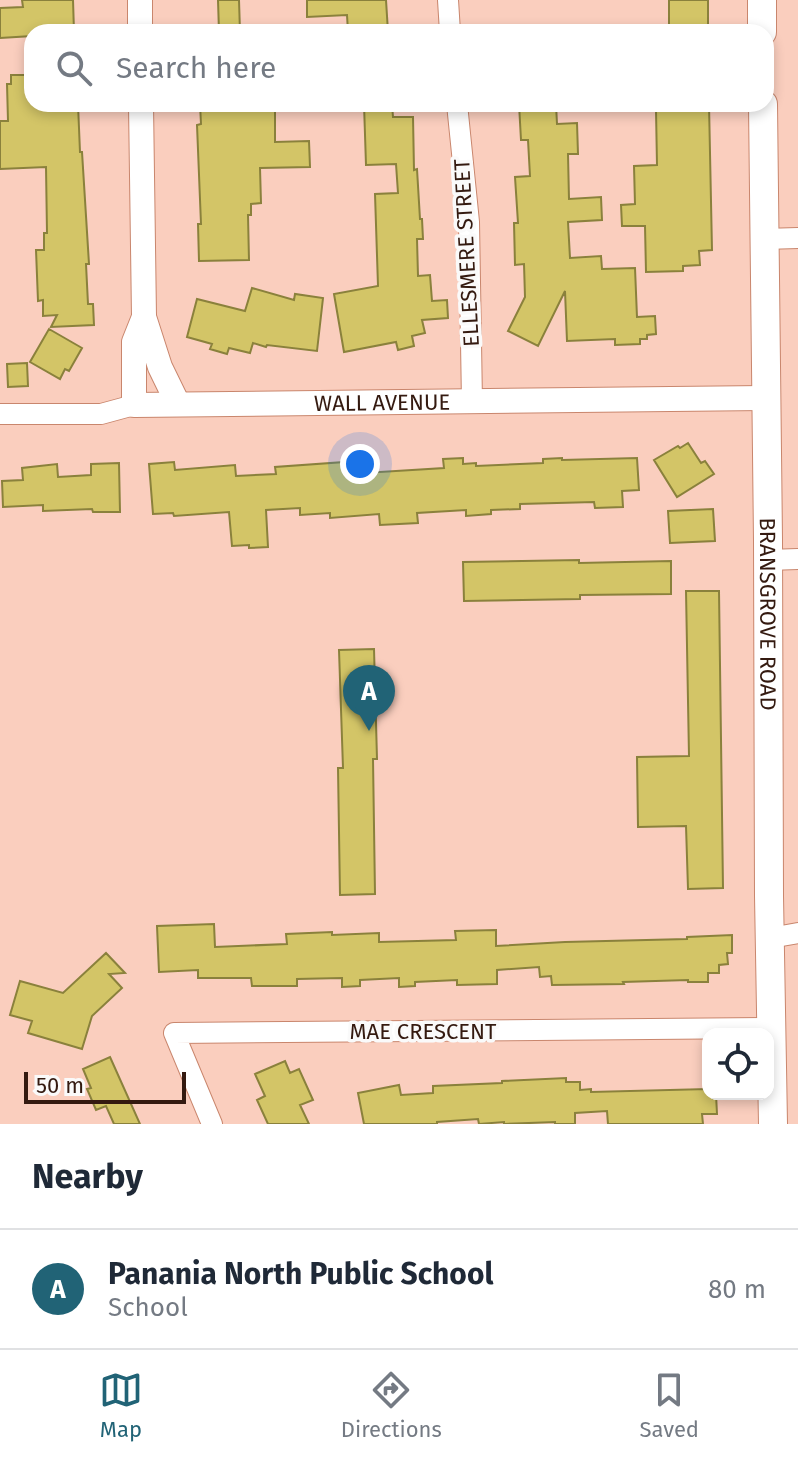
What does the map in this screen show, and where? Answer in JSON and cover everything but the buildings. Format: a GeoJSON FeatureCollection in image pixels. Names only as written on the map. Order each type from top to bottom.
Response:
{"type":"FeatureCollection","features":[{"type":"Feature","properties":{"kind":"main road"},"geometry":{"type":"LineString","coordinates":[[762,0],[762,24]]}},
{"type":"Feature","properties":{"kind":"main road","name":"BRANSGROVE ROAD"},"geometry":{"type":"LineString","coordinates":[[763,112],[771,1028]]}},
{"type":"Feature","properties":{"kind":"main road","name":"BRANSGROVE ROAD"},"geometry":{"type":"LineString","coordinates":[[772,1100],[773,1124]]}},
{"type":"Feature","properties":{"kind":"street"},"geometry":{"type":"LineString","coordinates":[[140,0],[140,24]]}},
{"type":"Feature","properties":{"kind":"street"},"geometry":{"type":"LineString","coordinates":[[448,0],[450,24]]}},
{"type":"Feature","properties":{"kind":"street"},"geometry":{"type":"LineString","coordinates":[[141,112],[144,317],[160,367],[178,404]]}},
{"type":"Feature","properties":{"kind":"street","name":"ELLESMERE STREET"},"geometry":{"type":"LineString","coordinates":[[458,112],[469,233],[472,402]]}},
{"type":"Feature","properties":{"kind":"street"},"geometry":{"type":"LineString","coordinates":[[764,239],[798,238]]}},
{"type":"Feature","properties":{"kind":"street"},"geometry":{"type":"LineString","coordinates":[[134,405],[134,342],[144,317]]}},
{"type":"Feature","properties":{"kind":"street","name":"WALL AVENUE"},"geometry":{"type":"LineString","coordinates":[[0,414],[101,414],[134,405],[178,404],[766,398]]}},
{"type":"Feature","properties":{"kind":"street"},"geometry":{"type":"LineString","coordinates":[[768,560],[798,559]]}},
{"type":"Feature","properties":{"kind":"street"},"geometry":{"type":"LineString","coordinates":[[770,938],[798,933]]}},
{"type":"Feature","properties":{"kind":"street","name":"MAE CRESCENT"},"geometry":{"type":"LineString","coordinates":[[212,1124],[174,1033],[702,1029]]}},
{"type":"Feature","properties":{"kind":"place","name":"Panania North Public School"},"geometry":{"type":"Point","coordinates":[369,731]}}]}
